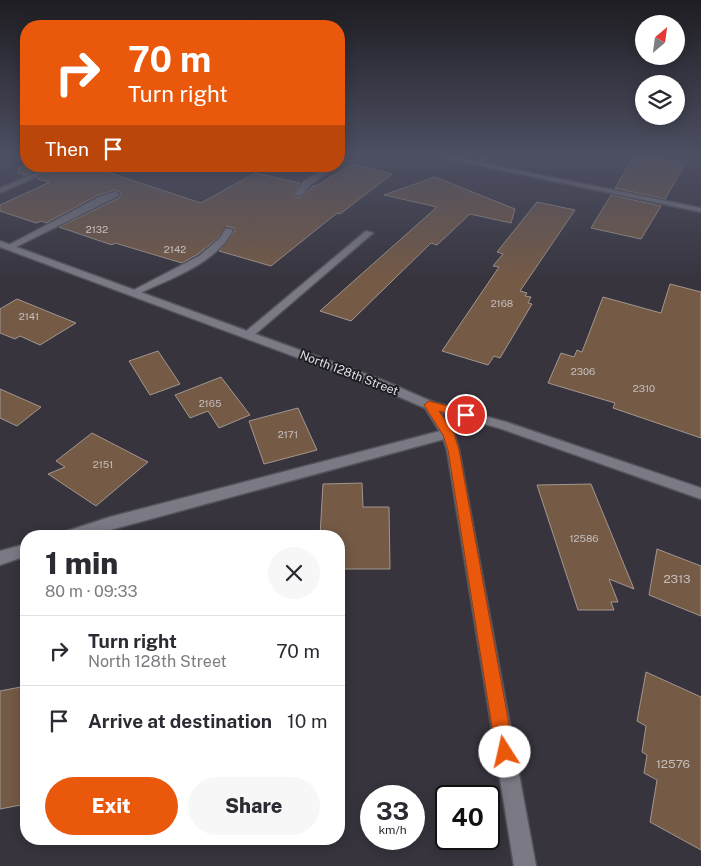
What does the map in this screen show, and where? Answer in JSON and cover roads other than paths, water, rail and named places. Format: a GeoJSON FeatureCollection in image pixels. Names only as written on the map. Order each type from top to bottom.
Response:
{"type":"FeatureCollection","features":[{"type":"Feature","properties":{"kind":"street"},"geometry":{"type":"LineString","coordinates":[[4,245],[104,198]]}},
{"type":"Feature","properties":{"kind":"street"},"geometry":{"type":"LineString","coordinates":[[644,198],[701,210]]}},
{"type":"Feature","properties":{"kind":"street"},"geometry":{"type":"LineString","coordinates":[[133,293],[197,260],[224,242],[229,230]]}},
{"type":"Feature","properties":{"kind":"street"},"geometry":{"type":"LineString","coordinates":[[248,335],[369,233]]}},
{"type":"Feature","properties":{"kind":"street","name":"North 128th Street"},"geometry":{"type":"LineString","coordinates":[[4,245],[378,383],[429,405],[502,425],[701,494]]}},
{"type":"Feature","properties":{"kind":"street"},"geometry":{"type":"LineString","coordinates":[[429,405],[448,434],[453,450],[524,866]]}},
{"type":"Feature","properties":{"kind":"street"},"geometry":{"type":"LineString","coordinates":[[88,530],[448,434]]}},
{"type":"Feature","properties":{"kind":"street"},"geometry":{"type":"LineString","coordinates":[[0,558],[20,552]]}}]}
